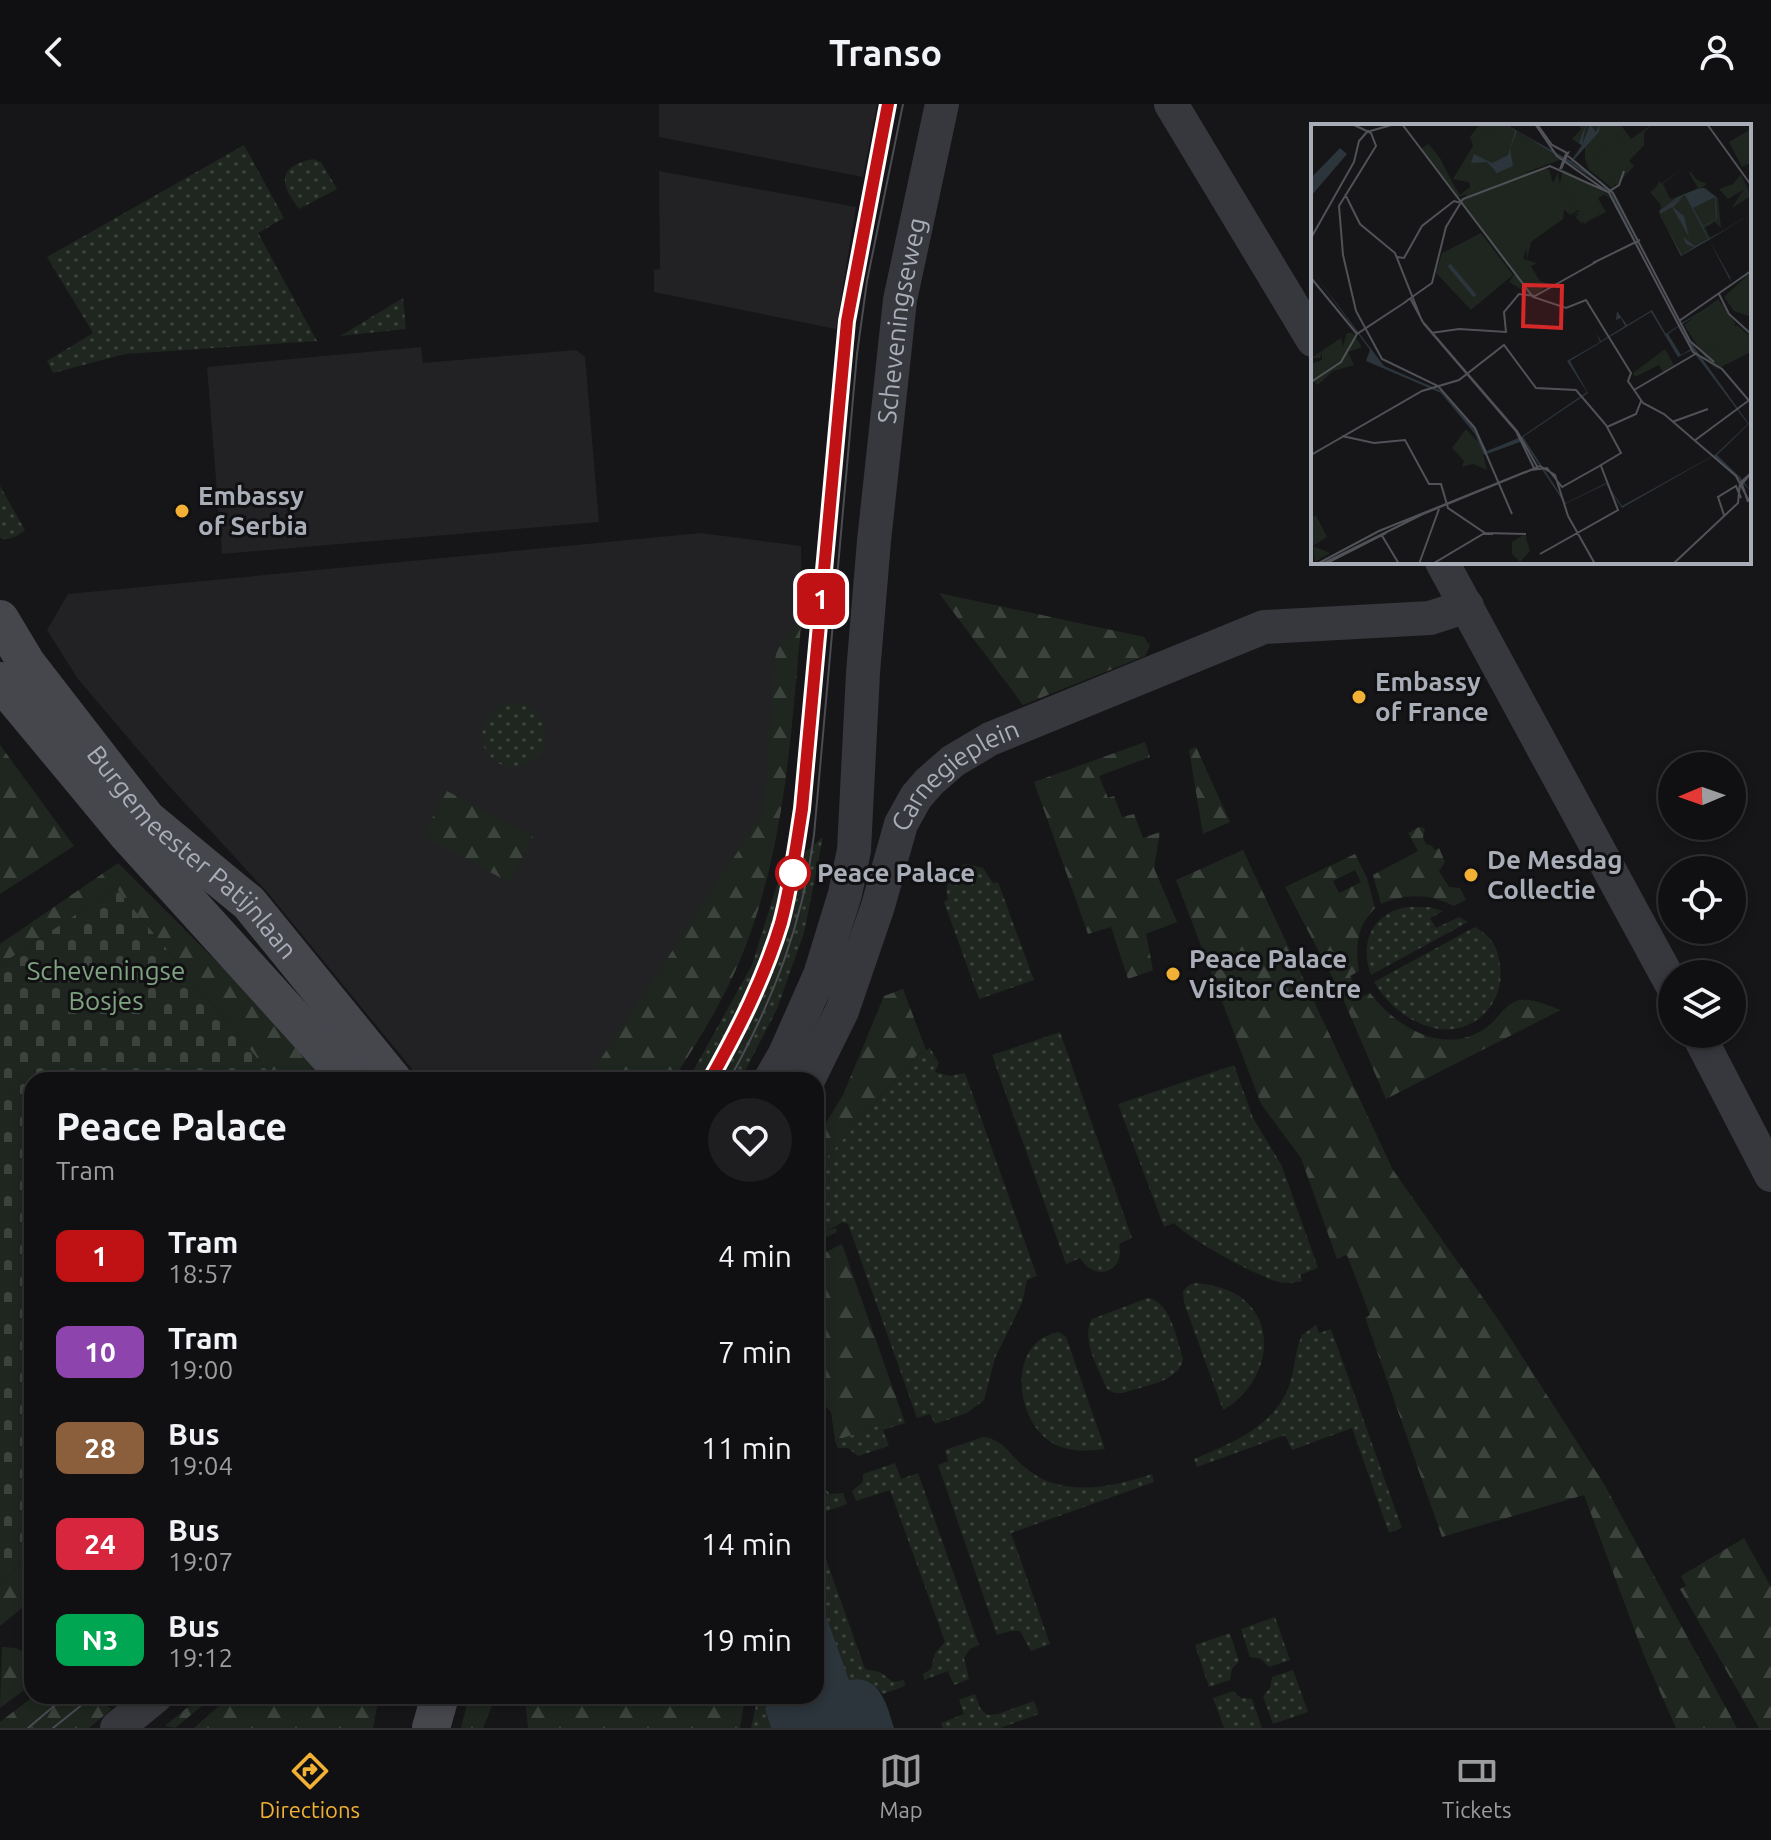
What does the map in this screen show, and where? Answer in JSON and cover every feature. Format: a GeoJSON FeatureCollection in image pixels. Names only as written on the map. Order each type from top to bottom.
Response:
{"type":"FeatureCollection","features":[{"type":"Feature","properties":{"kind":"main road","name":"Burgemeester Patijnlaan"},"geometry":{"type":"LineString","coordinates":[[0,619],[27,664],[147,819],[249,903],[386,1072]]}},
{"type":"Feature","properties":{"kind":"main road","name":"Burgemeester Patijnlaan"},"geometry":{"type":"LineString","coordinates":[[0,681],[128,835],[343,1072]]}},
{"type":"Feature","properties":{"kind":"main road"},"geometry":{"type":"LineString","coordinates":[[406,1728],[410,1704]]}},
{"type":"Feature","properties":{"kind":"main road"},"geometry":{"type":"LineString","coordinates":[[431,1728],[438,1704]]}},
{"type":"Feature","properties":{"kind":"street","name":"Scheveningseweg"},"geometry":{"type":"LineString","coordinates":[[874,541],[900,300],[942,104]]}},
{"type":"Feature","properties":{"kind":"street"},"geometry":{"type":"LineString","coordinates":[[1171,104],[1311,337]]}},
{"type":"Feature","properties":{"kind":"street","name":"Carnegieplein"},"geometry":{"type":"LineString","coordinates":[[775,1072],[820,975],[845,894],[854,850],[863,673],[874,541]]}},
{"type":"Feature","properties":{"kind":"street"},"geometry":{"type":"LineString","coordinates":[[1443,564],[1658,960]]}},
{"type":"Feature","properties":{"kind":"street","name":"Carnegieplein"},"geometry":{"type":"LineString","coordinates":[[812,1072],[842,1011],[878,906],[901,824],[916,797],[953,761],[990,739],[1264,627],[1430,618],[1467,606]]}},
{"type":"Feature","properties":{"kind":"street"},"geometry":{"type":"LineString","coordinates":[[1705,1048],[1771,1175]]}},
{"type":"Feature","properties":{"kind":"street"},"geometry":{"type":"LineString","coordinates":[[117,1728],[146,1704]]}},
{"type":"Feature","properties":{"kind":"shaded area"},"geometry":{"type":"Polygon","coordinates":[[[659,104],[877,104],[863,177],[659,137],[659,104]]]}},
{"type":"Feature","properties":{"kind":"shaded area"},"geometry":{"type":"Polygon","coordinates":[[[659,171],[856,207],[836,329],[654,292],[654,270],[660,269],[659,171]]]}},
{"type":"Feature","properties":{"kind":"shaded area"},"geometry":{"type":"Polygon","coordinates":[[[421,347],[423,363],[576,350],[585,357],[599,522],[222,554],[207,367],[421,347]]]}},
{"type":"Feature","properties":{"kind":"shaded area"},"geometry":{"type":"Polygon","coordinates":[[[701,533],[801,546],[802,614],[785,775],[633,1072],[414,1072],[267,892],[169,786],[78,679],[47,630],[68,594],[701,533]]]}},
{"type":"Feature","properties":{"kind":"shaded area"},"geometry":{"type":"Polygon","coordinates":[[[824,1610],[849,1680],[860,1679],[875,1686],[885,1701],[894,1728],[771,1728],[765,1709],[767,1704],[824,1704],[824,1610]]]}},
{"type":"Feature","properties":{"kind":"green space"},"geometry":{"type":"Polygon","coordinates":[[[244,145],[284,218],[258,233],[317,341],[125,354],[53,373],[47,361],[93,333],[47,257],[244,145]]]}},
{"type":"Feature","properties":{"kind":"green space"},"geometry":{"type":"Polygon","coordinates":[[[313,159],[321,162],[337,189],[299,209],[288,192],[285,178],[293,167],[313,159]]]}},
{"type":"Feature","properties":{"kind":"green space"},"geometry":{"type":"Polygon","coordinates":[[[403,298],[406,329],[340,336],[403,298]]]}},
{"type":"Feature","properties":{"kind":"green space"},"geometry":{"type":"Polygon","coordinates":[[[0,486],[25,530],[3,539],[0,538],[0,486]]]}},
{"type":"Feature","properties":{"kind":"green space"},"geometry":{"type":"Polygon","coordinates":[[[939,593],[1144,637],[1150,646],[1145,656],[1023,705],[939,593]]]}},
{"type":"Feature","properties":{"kind":"green space"},"geometry":{"type":"Polygon","coordinates":[[[802,614],[779,824],[759,905],[731,980],[678,1072],[592,1072],[764,812],[775,659],[780,646],[802,614]]]}},
{"type":"Feature","properties":{"kind":"green space"},"geometry":{"type":"Polygon","coordinates":[[[508,703],[520,703],[537,712],[544,723],[544,747],[537,758],[520,767],[508,767],[496,762],[487,753],[482,741],[482,729],[487,717],[496,708],[508,703]]]}},
{"type":"Feature","properties":{"kind":"green space"},"geometry":{"type":"Polygon","coordinates":[[[1145,742],[1150,757],[1099,776],[1108,798],[1114,796],[1122,817],[1134,814],[1143,838],[1160,832],[1154,868],[1177,922],[1146,934],[1153,970],[1128,979],[1111,927],[1088,934],[1034,782],[1145,742]]]}},
{"type":"Feature","properties":{"kind":"green space"},"geometry":{"type":"Polygon","coordinates":[[[0,745],[74,846],[0,894],[0,745]]]}},
{"type":"Feature","properties":{"kind":"green space"},"geometry":{"type":"Polygon","coordinates":[[[1196,747],[1230,822],[1203,834],[1189,750],[1196,747]]]}},
{"type":"Feature","properties":{"kind":"green space"},"geometry":{"type":"Polygon","coordinates":[[[447,791],[533,837],[510,883],[423,835],[447,791]]]}},
{"type":"Feature","properties":{"kind":"green space"},"geometry":{"type":"Polygon","coordinates":[[[1419,827],[1425,828],[1423,838],[1426,844],[1435,850],[1439,848],[1445,862],[1439,871],[1449,887],[1460,888],[1466,900],[1454,906],[1427,897],[1409,897],[1381,904],[1373,875],[1418,851],[1408,833],[1419,827]]]}},
{"type":"Feature","properties":{"kind":"green space"},"geometry":{"type":"Polygon","coordinates":[[[823,837],[804,933],[777,1009],[745,1072],[692,1072],[752,965],[781,872],[823,837]]]}},
{"type":"Feature","properties":{"kind":"green space"},"geometry":{"type":"Polygon","coordinates":[[[1243,850],[1393,1170],[1502,1325],[1604,1484],[1737,1728],[1676,1728],[1645,1658],[1584,1495],[1442,1537],[1365,1317],[1370,1315],[1347,1255],[1337,1259],[1301,1158],[1261,1104],[1176,880],[1243,850]]]}},
{"type":"Feature","properties":{"kind":"green space"},"geometry":{"type":"Polygon","coordinates":[[[1355,854],[1367,878],[1375,908],[1364,922],[1359,937],[1359,971],[1350,976],[1361,997],[1370,993],[1393,1017],[1422,1034],[1455,1040],[1471,1036],[1487,1027],[1510,1004],[1520,1000],[1536,1001],[1561,1010],[1386,1099],[1341,994],[1285,887],[1355,854]],[[1355,870],[1333,881],[1339,893],[1361,882],[1355,870]]]}},
{"type":"Feature","properties":{"kind":"green space"},"geometry":{"type":"Polygon","coordinates":[[[118,863],[327,1072],[268,1072],[116,888],[0,965],[0,944],[118,863]]]}},
{"type":"Feature","properties":{"kind":"green space"},"geometry":{"type":"Polygon","coordinates":[[[966,864],[983,868],[993,883],[998,882],[1034,980],[979,999],[944,902],[948,899],[949,877],[955,869],[966,864]]]}},
{"type":"Feature","properties":{"kind":"green space","name":"Scheveningse Bosjes"},"geometry":{"type":"Polygon","coordinates":[[[116,888],[268,1072],[24,1072],[24,1562],[0,1582],[0,965],[116,888]]]}},
{"type":"Feature","properties":{"kind":"green space"},"geometry":{"type":"Polygon","coordinates":[[[1407,907],[1429,907],[1443,911],[1430,918],[1436,928],[1459,917],[1468,922],[1371,975],[1367,952],[1371,931],[1385,916],[1407,907]]]}},
{"type":"Feature","properties":{"kind":"green space"},"geometry":{"type":"Polygon","coordinates":[[[1475,927],[1496,948],[1500,981],[1491,1006],[1471,1024],[1444,1029],[1421,1024],[1398,1010],[1374,982],[1475,927]]]}},
{"type":"Feature","properties":{"kind":"green space"},"geometry":{"type":"Polygon","coordinates":[[[903,989],[926,1050],[917,1055],[824,1161],[824,1126],[843,1095],[884,996],[903,989]]]}},
{"type":"Feature","properties":{"kind":"green space"},"geometry":{"type":"Polygon","coordinates":[[[1060,1032],[1132,1238],[1119,1244],[1118,1262],[1108,1271],[1093,1270],[1080,1258],[1066,1264],[992,1055],[1060,1032]]]}},
{"type":"Feature","properties":{"kind":"green space"},"geometry":{"type":"Polygon","coordinates":[[[930,1048],[939,1063],[935,1072],[950,1076],[965,1073],[1037,1276],[1027,1280],[1022,1303],[995,1358],[984,1400],[967,1413],[935,1424],[930,1414],[917,1418],[848,1224],[843,1222],[825,1232],[824,1229],[824,1161],[917,1055],[930,1048]]]}},
{"type":"Feature","properties":{"kind":"green space"},"geometry":{"type":"Polygon","coordinates":[[[1234,1065],[1253,1118],[1282,1166],[1318,1268],[1300,1275],[1302,1281],[1278,1282],[1239,1265],[1174,1223],[1164,1227],[1118,1104],[1234,1065]]]}},
{"type":"Feature","properties":{"kind":"green space"},"geometry":{"type":"Polygon","coordinates":[[[824,1228],[825,1231],[836,1228],[837,1232],[824,1238],[824,1228]]]}},
{"type":"Feature","properties":{"kind":"green space"},"geometry":{"type":"Polygon","coordinates":[[[842,1244],[903,1417],[835,1441],[831,1412],[824,1405],[824,1253],[842,1244]]]}},
{"type":"Feature","properties":{"kind":"green space"},"geometry":{"type":"Polygon","coordinates":[[[1196,1283],[1238,1295],[1255,1312],[1262,1327],[1264,1343],[1257,1374],[1237,1401],[1223,1410],[1184,1303],[1183,1291],[1196,1283]]]}},
{"type":"Feature","properties":{"kind":"green space"},"geometry":{"type":"Polygon","coordinates":[[[1148,1298],[1162,1306],[1172,1322],[1183,1358],[1181,1366],[1159,1382],[1114,1393],[1107,1389],[1092,1354],[1089,1327],[1092,1319],[1148,1298]]]}},
{"type":"Feature","properties":{"kind":"green space"},"geometry":{"type":"Polygon","coordinates":[[[1316,1325],[1319,1333],[1331,1329],[1402,1528],[1389,1533],[1352,1428],[1292,1450],[1285,1435],[1197,1467],[1194,1459],[1251,1431],[1274,1411],[1290,1383],[1302,1335],[1316,1325]]]}},
{"type":"Feature","properties":{"kind":"green space"},"geometry":{"type":"Polygon","coordinates":[[[1059,1332],[1066,1337],[1105,1449],[1074,1450],[1056,1445],[1042,1435],[1024,1403],[1023,1366],[1030,1351],[1042,1339],[1059,1332]]]}},
{"type":"Feature","properties":{"kind":"green space"},"geometry":{"type":"Polygon","coordinates":[[[903,1417],[905,1423],[883,1430],[889,1446],[858,1456],[848,1448],[838,1448],[835,1441],[903,1417]]]}},
{"type":"Feature","properties":{"kind":"green space"},"geometry":{"type":"Polygon","coordinates":[[[983,1437],[1000,1444],[1036,1476],[1052,1483],[1085,1488],[1152,1474],[1154,1482],[1011,1533],[1050,1644],[1031,1651],[1020,1631],[997,1635],[938,1465],[948,1461],[945,1450],[983,1437]]]}},
{"type":"Feature","properties":{"kind":"green space"},"geometry":{"type":"Polygon","coordinates":[[[895,1463],[901,1479],[918,1473],[979,1645],[970,1649],[964,1658],[969,1679],[954,1685],[948,1671],[924,1680],[923,1674],[931,1669],[935,1653],[945,1642],[890,1490],[856,1501],[852,1491],[863,1482],[863,1474],[895,1463]]]}},
{"type":"Feature","properties":{"kind":"green space"},"geometry":{"type":"Polygon","coordinates":[[[824,1487],[830,1494],[843,1493],[847,1504],[824,1512],[824,1487]]]}},
{"type":"Feature","properties":{"kind":"green space"},"geometry":{"type":"Polygon","coordinates":[[[1744,1538],[1771,1587],[1771,1728],[1759,1728],[1680,1589],[1686,1586],[1681,1576],[1744,1538]]]}},
{"type":"Feature","properties":{"kind":"green space"},"geometry":{"type":"Polygon","coordinates":[[[824,1554],[865,1669],[880,1672],[893,1682],[904,1680],[905,1686],[883,1694],[877,1688],[849,1681],[824,1611],[824,1554]]]}},
{"type":"Feature","properties":{"kind":"green space"},"geometry":{"type":"Polygon","coordinates":[[[24,1562],[24,1606],[0,1626],[0,1582],[24,1562]]]}},
{"type":"Feature","properties":{"kind":"green space"},"geometry":{"type":"Polygon","coordinates":[[[1275,1617],[1290,1660],[1269,1667],[1261,1659],[1250,1657],[1241,1629],[1275,1617]]]}},
{"type":"Feature","properties":{"kind":"green space"},"geometry":{"type":"Polygon","coordinates":[[[1230,1633],[1239,1661],[1232,1669],[1230,1680],[1209,1687],[1195,1645],[1230,1633]]]}},
{"type":"Feature","properties":{"kind":"green space"},"geometry":{"type":"Polygon","coordinates":[[[2,1647],[16,1648],[24,1652],[24,1690],[0,1708],[2,1647]]]}},
{"type":"Feature","properties":{"kind":"green space"},"geometry":{"type":"Polygon","coordinates":[[[1293,1670],[1308,1712],[1273,1724],[1263,1696],[1270,1688],[1272,1677],[1293,1670]]]}},
{"type":"Feature","properties":{"kind":"green space"},"geometry":{"type":"Polygon","coordinates":[[[1233,1691],[1241,1698],[1252,1699],[1262,1728],[1224,1728],[1213,1698],[1233,1691]]]}},
{"type":"Feature","properties":{"kind":"green space"},"geometry":{"type":"Polygon","coordinates":[[[975,1694],[980,1708],[987,1715],[1034,1701],[1039,1714],[1000,1728],[943,1728],[941,1723],[964,1714],[959,1700],[975,1694]]]}},
{"type":"Feature","properties":{"kind":"green space"},"geometry":{"type":"Polygon","coordinates":[[[24,1704],[104,1704],[112,1709],[89,1728],[0,1728],[0,1722],[24,1704]]]}},
{"type":"Feature","properties":{"kind":"green space"},"geometry":{"type":"Polygon","coordinates":[[[191,1704],[204,1704],[175,1728],[165,1726],[191,1704]]]}},
{"type":"Feature","properties":{"kind":"green space"},"geometry":{"type":"Polygon","coordinates":[[[221,1704],[378,1704],[373,1728],[194,1728],[221,1704]]]}},
{"type":"Feature","properties":{"kind":"green space"},"geometry":{"type":"Polygon","coordinates":[[[467,1704],[493,1704],[483,1728],[461,1728],[467,1704]]]}},
{"type":"Feature","properties":{"kind":"green space"},"geometry":{"type":"Polygon","coordinates":[[[526,1704],[744,1704],[740,1728],[528,1728],[526,1704]]]}},
{"type":"Feature","properties":{"kind":"green space"},"geometry":{"type":"Polygon","coordinates":[[[756,1704],[767,1704],[765,1709],[771,1728],[751,1728],[756,1704]]]}},
{"type":"Feature","properties":{"kind":"tram line"},"geometry":{"type":"LineString","coordinates":[[714,1072],[745,1013],[771,949],[796,848],[847,321],[888,104]]}},
{"type":"Feature","properties":{"kind":"tram line","name":"1"},"geometry":{"type":"LineString","coordinates":[[714,1072],[739,1027],[769,960],[794,867],[847,321],[888,104]]}},
{"type":"Feature","properties":{"kind":"tram line"},"geometry":{"type":"LineString","coordinates":[[733,1072],[784,962],[809,868],[857,354],[867,281],[903,104]]}},
{"type":"Feature","properties":{"kind":"tram line"},"geometry":{"type":"LineString","coordinates":[[28,1728],[56,1704]]}},
{"type":"Feature","properties":{"kind":"tram line"},"geometry":{"type":"LineString","coordinates":[[53,1728],[83,1704]]}},
{"type":"Feature","properties":{"kind":"place","name":"Embassy of Serbia"},"geometry":{"type":"Point","coordinates":[182,511]}},
{"type":"Feature","properties":{"kind":"place","name":"Embassy of France"},"geometry":{"type":"Point","coordinates":[1359,697]}},
{"type":"Feature","properties":{"kind":"place","name":"Peace Palace"},"geometry":{"type":"Point","coordinates":[793,873]}},
{"type":"Feature","properties":{"kind":"place","name":"De Mesdag Collectie"},"geometry":{"type":"Point","coordinates":[1471,875]}},
{"type":"Feature","properties":{"kind":"place","name":"Peace Palace Visitor Centre"},"geometry":{"type":"Point","coordinates":[1173,974]}}]}
